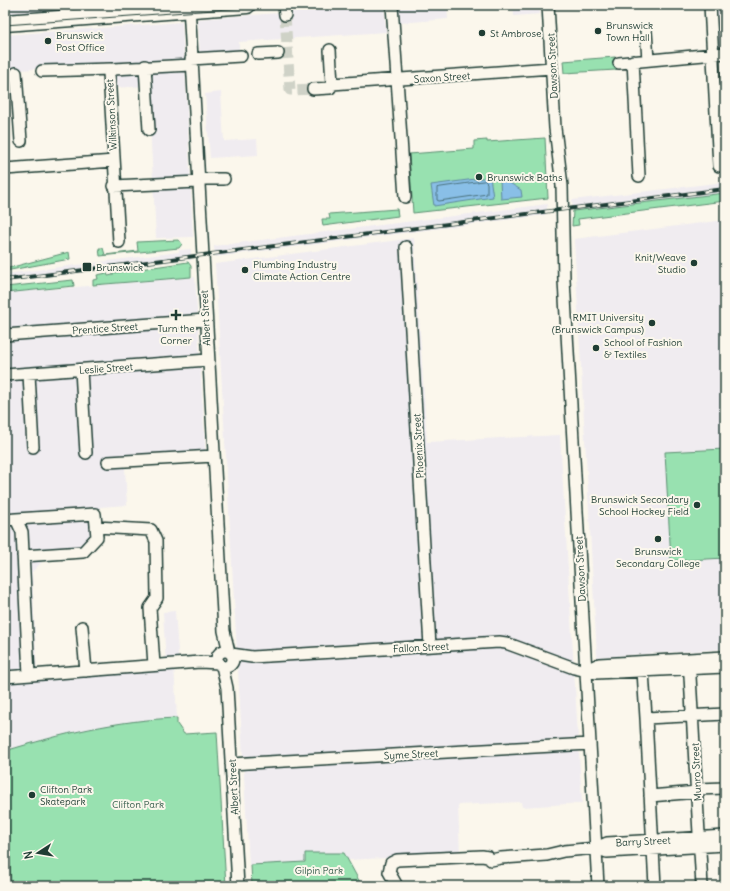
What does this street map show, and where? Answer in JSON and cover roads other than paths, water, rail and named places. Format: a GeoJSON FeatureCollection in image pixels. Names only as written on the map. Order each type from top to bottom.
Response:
{"type":"FeatureCollection","features":[{"type":"Feature","properties":{"kind":"highway"},"geometry":{"type":"LineString","coordinates":[[5,23],[67,12],[247,5]]}},
{"type":"Feature","properties":{"kind":"street"},"geometry":{"type":"LineString","coordinates":[[392,5],[405,197]]}},
{"type":"Feature","properties":{"kind":"street","name":"Dawson Street"},"geometry":{"type":"LineString","coordinates":[[548,5],[555,128],[556,197],[562,252],[598,886]]}},
{"type":"Feature","properties":{"kind":"street"},"geometry":{"type":"LineString","coordinates":[[710,5],[719,166]]}},
{"type":"Feature","properties":{"kind":"street","name":"Albert Street"},"geometry":{"type":"LineString","coordinates":[[189,7],[205,320],[238,886]]}},
{"type":"Feature","properties":{"kind":"street"},"geometry":{"type":"LineString","coordinates":[[646,31],[648,60]]}},
{"type":"Feature","properties":{"kind":"street"},"geometry":{"type":"LineString","coordinates":[[330,50],[332,84]]}},
{"type":"Feature","properties":{"kind":"street"},"geometry":{"type":"LineString","coordinates":[[258,54],[278,53]]}},
{"type":"Feature","properties":{"kind":"street"},"geometry":{"type":"LineString","coordinates":[[619,63],[725,53]]}},
{"type":"Feature","properties":{"kind":"street","name":"Wilkinson Street"},"geometry":{"type":"LineString","coordinates":[[119,242],[114,186],[109,75],[111,69],[241,56]]}},
{"type":"Feature","properties":{"kind":"street"},"geometry":{"type":"LineString","coordinates":[[633,61],[639,176]]}},
{"type":"Feature","properties":{"kind":"street"},"geometry":{"type":"LineString","coordinates":[[145,66],[149,130]]}},
{"type":"Feature","properties":{"kind":"street","name":"Saxon Street"},"geometry":{"type":"LineString","coordinates":[[317,88],[330,88],[332,84],[552,68]]}},
{"type":"Feature","properties":{"kind":"street"},"geometry":{"type":"LineString","coordinates":[[46,71],[111,69]]}},
{"type":"Feature","properties":{"kind":"street"},"geometry":{"type":"LineString","coordinates":[[15,73],[21,141]]}},
{"type":"Feature","properties":{"kind":"street"},"geometry":{"type":"LineString","coordinates":[[5,169],[114,161]]}},
{"type":"Feature","properties":{"kind":"street"},"geometry":{"type":"LineString","coordinates":[[114,186],[224,180]]}},
{"type":"Feature","properties":{"kind":"street","name":"Phoenix Street"},"geometry":{"type":"LineString","coordinates":[[406,246],[430,646]]}},
{"type":"Feature","properties":{"kind":"street","name":"Prentice Street"},"geometry":{"type":"LineString","coordinates":[[5,335],[205,320]]}},
{"type":"Feature","properties":{"kind":"street","name":"Leslie Street"},"geometry":{"type":"LineString","coordinates":[[5,375],[208,360]]}},
{"type":"Feature","properties":{"kind":"street"},"geometry":{"type":"LineString","coordinates":[[81,370],[86,453]]}},
{"type":"Feature","properties":{"kind":"street"},"geometry":{"type":"LineString","coordinates":[[29,374],[32,447]]}},
{"type":"Feature","properties":{"kind":"street"},"geometry":{"type":"LineString","coordinates":[[108,462],[214,456]]}},
{"type":"Feature","properties":{"kind":"street"},"geometry":{"type":"LineString","coordinates":[[10,520],[95,514],[96,537],[83,552],[23,556]]}},
{"type":"Feature","properties":{"kind":"street"},"geometry":{"type":"LineString","coordinates":[[10,520],[22,532],[29,675]]}},
{"type":"Feature","properties":{"kind":"street"},"geometry":{"type":"LineString","coordinates":[[96,527],[151,530],[156,541],[157,598],[150,608],[154,665]]}},
{"type":"Feature","properties":{"kind":"street"},"geometry":{"type":"LineString","coordinates":[[82,627],[86,671]]}},
{"type":"Feature","properties":{"kind":"street","name":"Fallon Street"},"geometry":{"type":"LineString","coordinates":[[5,677],[252,657],[503,642],[574,668],[601,673],[643,671],[725,657]]}},
{"type":"Feature","properties":{"kind":"street","name":"Fallon Street"},"geometry":{"type":"LineString","coordinates":[[586,670],[599,664],[690,663],[725,666]]}},
{"type":"Feature","properties":{"kind":"street","name":"Munro Street"},"geometry":{"type":"LineString","coordinates":[[690,663],[702,886]]}},
{"type":"Feature","properties":{"kind":"street"},"geometry":{"type":"LineString","coordinates":[[643,671],[655,886]]}},
{"type":"Feature","properties":{"kind":"street"},"geometry":{"type":"LineString","coordinates":[[646,718],[725,714]]}},
{"type":"Feature","properties":{"kind":"street","name":"Syme Street"},"geometry":{"type":"LineString","coordinates":[[231,764],[590,744]]}},
{"type":"Feature","properties":{"kind":"street"},"geometry":{"type":"LineString","coordinates":[[650,796],[725,788]]}},
{"type":"Feature","properties":{"kind":"street","name":"Barry Street"},"geometry":{"type":"LineString","coordinates":[[397,886],[389,872],[391,863],[397,860],[501,858],[547,855],[564,851],[596,848],[607,852],[653,845],[699,842],[725,836]]}},
{"type":"Feature","properties":{"kind":"street","name":"Barry Street"},"geometry":{"type":"LineString","coordinates":[[699,842],[725,846]]}},
{"type":"Feature","properties":{"kind":"water"},"geometry":{"type":"Polygon","coordinates":[[[490,177],[493,197],[434,206],[431,185],[490,177]]]}},
{"type":"Feature","properties":{"kind":"water"},"geometry":{"type":"Polygon","coordinates":[[[500,180],[505,180],[521,190],[522,197],[501,199],[500,180]]]}},
{"type":"Feature","properties":{"kind":"tunnel"},"geometry":{"type":"LineString","coordinates":[[285,15],[290,90],[313,89]]}},
{"type":"Feature","properties":{"kind":"tram line"},"geometry":{"type":"LineString","coordinates":[[5,25],[284,5]]}},
{"type":"Feature","properties":{"kind":"railway"},"geometry":{"type":"LineString","coordinates":[[5,280],[725,189]]}},
{"type":"Feature","properties":{"kind":"place","name":"Brunswick Town Hall"},"geometry":{"type":"Point","coordinates":[598,31]}},
{"type":"Feature","properties":{"kind":"place","name":"St Ambrose"},"geometry":{"type":"Point","coordinates":[482,33]}},
{"type":"Feature","properties":{"kind":"place","name":"Brunswick Post Office"},"geometry":{"type":"Point","coordinates":[48,41]}},
{"type":"Feature","properties":{"kind":"place","name":"Brunswick Baths"},"geometry":{"type":"Point","coordinates":[479,177]}},
{"type":"Feature","properties":{"kind":"place","name":"Knit/Weave Studio"},"geometry":{"type":"Point","coordinates":[694,263]}},
{"type":"Feature","properties":{"kind":"place","name":"Brunswick"},"geometry":{"type":"Point","coordinates":[87,267]}},
{"type":"Feature","properties":{"kind":"place","name":"Plumbing Industry Climate Action Centre"},"geometry":{"type":"Point","coordinates":[245,270]}},
{"type":"Feature","properties":{"kind":"place","name":"Turn the Corner"},"geometry":{"type":"Point","coordinates":[176,315]}},
{"type":"Feature","properties":{"kind":"place","name":"RMIT University (Brunswick Campus)"},"geometry":{"type":"Point","coordinates":[652,323]}},
{"type":"Feature","properties":{"kind":"place","name":"School of Fashion & Textiles"},"geometry":{"type":"Point","coordinates":[596,348]}},
{"type":"Feature","properties":{"kind":"place","name":"Brunswick Secondary School Hockey Field"},"geometry":{"type":"Point","coordinates":[697,505]}},
{"type":"Feature","properties":{"kind":"place","name":"Brunswick Secondary College"},"geometry":{"type":"Point","coordinates":[658,539]}},
{"type":"Feature","properties":{"kind":"place","name":"Clifton Park Skatepark"},"geometry":{"type":"Point","coordinates":[32,795]}},
{"type":"Feature","properties":{"kind":"park label","name":"Clifton Park"},"geometry":{"type":"Point","coordinates":[138,804]}},
{"type":"Feature","properties":{"kind":"park label","name":"Gilpin Park"},"geometry":{"type":"Point","coordinates":[319,870]}}]}
